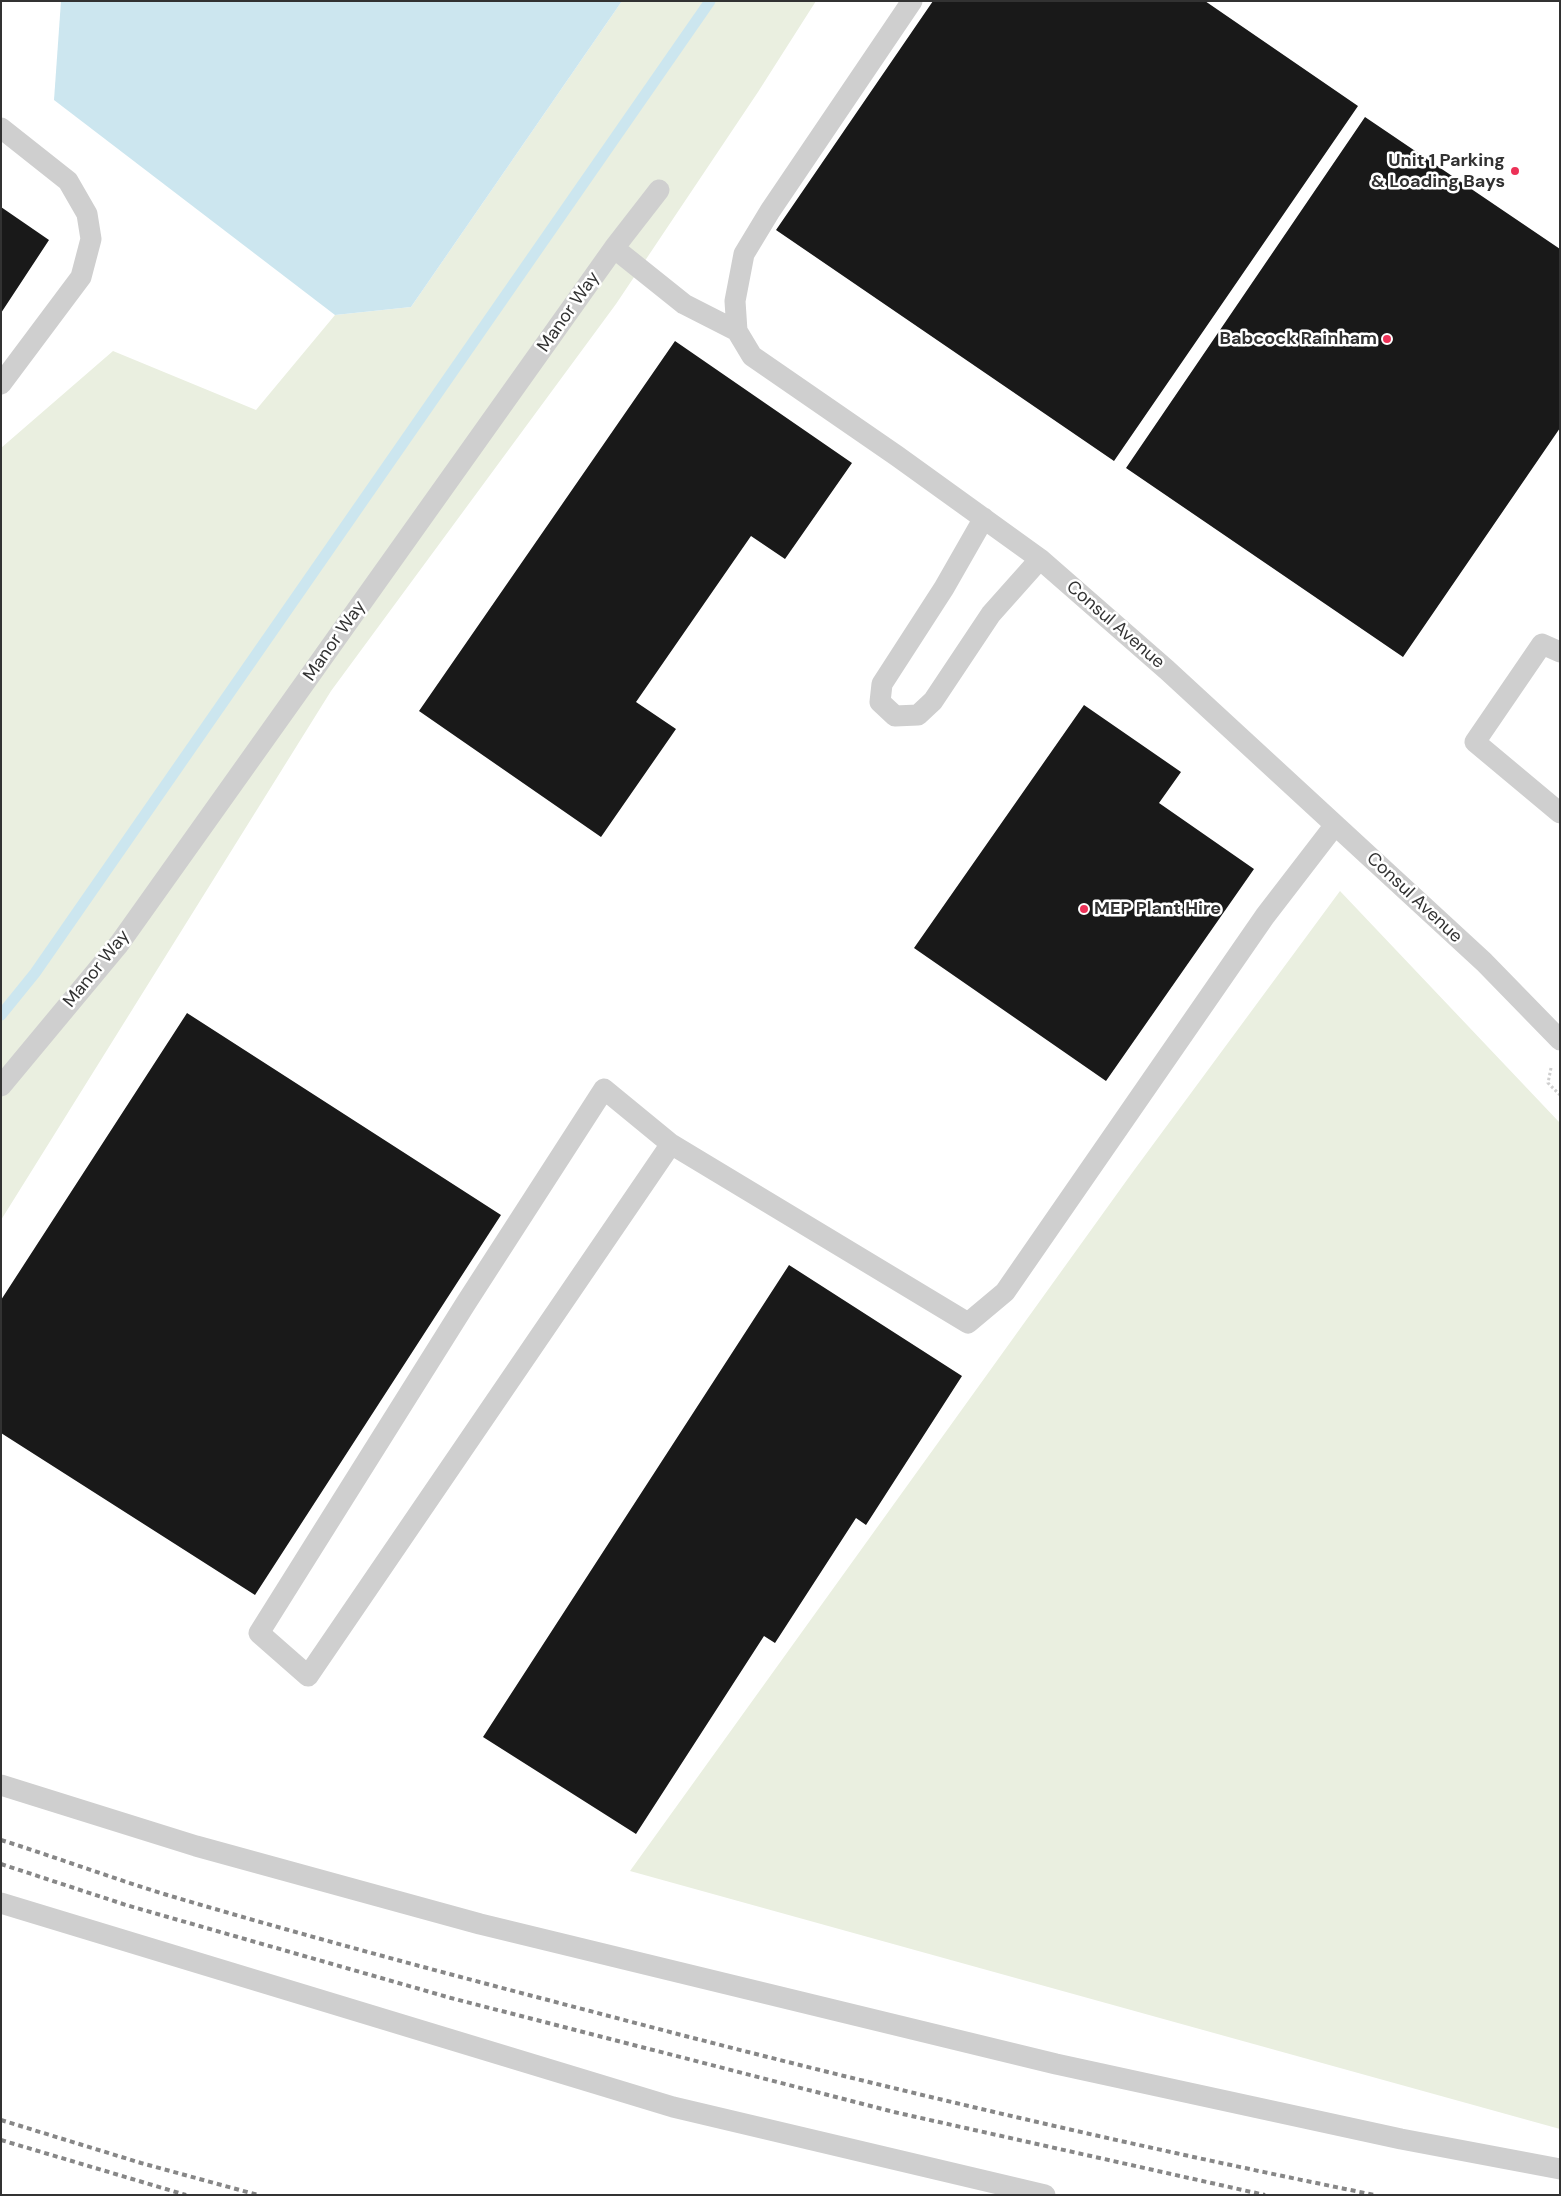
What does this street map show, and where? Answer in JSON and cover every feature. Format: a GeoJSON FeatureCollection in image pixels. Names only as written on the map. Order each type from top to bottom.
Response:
{"type":"FeatureCollection","features":[{"type":"Feature","properties":{"kind":"lane","name":"Consul Avenue"},"geometry":{"type":"LineString","coordinates":[[912,1],[770,211],[744,254],[735,301],[737,331],[752,356],[1040,559],[1174,677],[1484,962],[1560,1040]]}},
{"type":"Feature","properties":{"kind":"lane"},"geometry":{"type":"LineString","coordinates":[[1,128],[68,181],[87,214],[92,239],[80,277],[1,384]]}},
{"type":"Feature","properties":{"kind":"lane","name":"Manor Way"},"geometry":{"type":"LineString","coordinates":[[1,1086],[119,944],[614,248],[659,190]]}},
{"type":"Feature","properties":{"kind":"lane"},"geometry":{"type":"LineString","coordinates":[[614,248],[684,304],[737,331]]}},
{"type":"Feature","properties":{"kind":"lane"},"geometry":{"type":"LineString","coordinates":[[984,518],[944,588],[882,684],[880,702],[895,716],[918,715],[933,701],[990,614],[1040,559]]}},
{"type":"Feature","properties":{"kind":"lane"},"geometry":{"type":"LineString","coordinates":[[1560,652],[1542,644],[1475,742],[1560,813]]}},
{"type":"Feature","properties":{"kind":"lane"},"geometry":{"type":"LineString","coordinates":[[671,1144],[308,1676],[259,1634],[461,1312],[604,1089],[671,1144],[968,1323],[1005,1292],[1265,916],[1335,825]]}},
{"type":"Feature","properties":{"kind":"lane"},"geometry":{"type":"LineString","coordinates":[[1,1785],[196,1846],[499,1929],[1056,2064],[1391,2137],[1560,2169]]}},
{"type":"Feature","properties":{"kind":"lane"},"geometry":{"type":"LineString","coordinates":[[1,1903],[673,2107],[1046,2195]]}},
{"type":"Feature","properties":{"kind":"shaded area"},"geometry":{"type":"Polygon","coordinates":[[[622,1],[816,1],[758,92],[616,304],[331,691],[1,1220],[1,448],[113,351],[256,410],[335,315],[411,307],[622,1]]]}},
{"type":"Feature","properties":{"kind":"shaded area"},"geometry":{"type":"Polygon","coordinates":[[[1340,891],[1560,1123],[1560,2129],[630,1871],[1132,1173],[1340,891]]]}},
{"type":"Feature","properties":{"kind":"water"},"geometry":{"type":"Polygon","coordinates":[[[61,1],[622,1],[411,307],[335,315],[54,100],[61,1]]]}},
{"type":"Feature","properties":{"kind":"building"},"geometry":{"type":"Polygon","coordinates":[[[933,1],[1205,1],[1358,106],[1114,461],[776,230],[933,1]]]}},
{"type":"Feature","properties":{"kind":"building","name":"Babcock Rainham"},"geometry":{"type":"Polygon","coordinates":[[[1365,117],[1560,249],[1560,428],[1403,657],[1126,468],[1365,117]]]}},
{"type":"Feature","properties":{"kind":"building"},"geometry":{"type":"Polygon","coordinates":[[[1,207],[49,240],[1,313],[1,207]]]}},
{"type":"Feature","properties":{"kind":"building"},"geometry":{"type":"Polygon","coordinates":[[[675,341],[852,463],[785,559],[751,536],[636,702],[676,729],[601,837],[419,711],[675,341]]]}},
{"type":"Feature","properties":{"kind":"building","name":"MEP Plant Hire"},"geometry":{"type":"Polygon","coordinates":[[[1084,705],[1181,772],[1159,803],[1254,869],[1106,1081],[914,948],[1084,705]]]}},
{"type":"Feature","properties":{"kind":"building"},"geometry":{"type":"Polygon","coordinates":[[[187,1013],[501,1215],[255,1595],[1,1433],[1,1300],[187,1013]]]}},
{"type":"Feature","properties":{"kind":"building"},"geometry":{"type":"Polygon","coordinates":[[[789,1265],[962,1376],[866,1525],[856,1518],[775,1643],[764,1636],[636,1834],[483,1737],[789,1265]]]}},
{"type":"Feature","properties":{"kind":"waterway"},"geometry":{"type":"LineString","coordinates":[[1,1015],[35,973],[710,1]]}},
{"type":"Feature","properties":{"kind":"railway"},"geometry":{"type":"LineString","coordinates":[[1,1840],[164,1894],[270,1925],[688,2037],[883,2086],[1080,2132],[1375,2195]]}},
{"type":"Feature","properties":{"kind":"railway"},"geometry":{"type":"LineString","coordinates":[[1,1864],[126,1905],[451,1998],[894,2112],[1265,2195]]}},
{"type":"Feature","properties":{"kind":"railway"},"geometry":{"type":"LineString","coordinates":[[1,2120],[141,2163],[258,2195]]}},
{"type":"Feature","properties":{"kind":"railway"},"geometry":{"type":"LineString","coordinates":[[1,2140],[186,2195]]}},
{"type":"Feature","properties":{"kind":"place","name":"Unit 1 Parking & Loading Bays"},"geometry":{"type":"Point","coordinates":[1515,171]}},
{"type":"Feature","properties":{"kind":"place","name":"Babcock Rainham"},"geometry":{"type":"Point","coordinates":[1387,339]}},
{"type":"Feature","properties":{"kind":"place","name":"MEP Plant Hire"},"geometry":{"type":"Point","coordinates":[1084,909]}}]}
